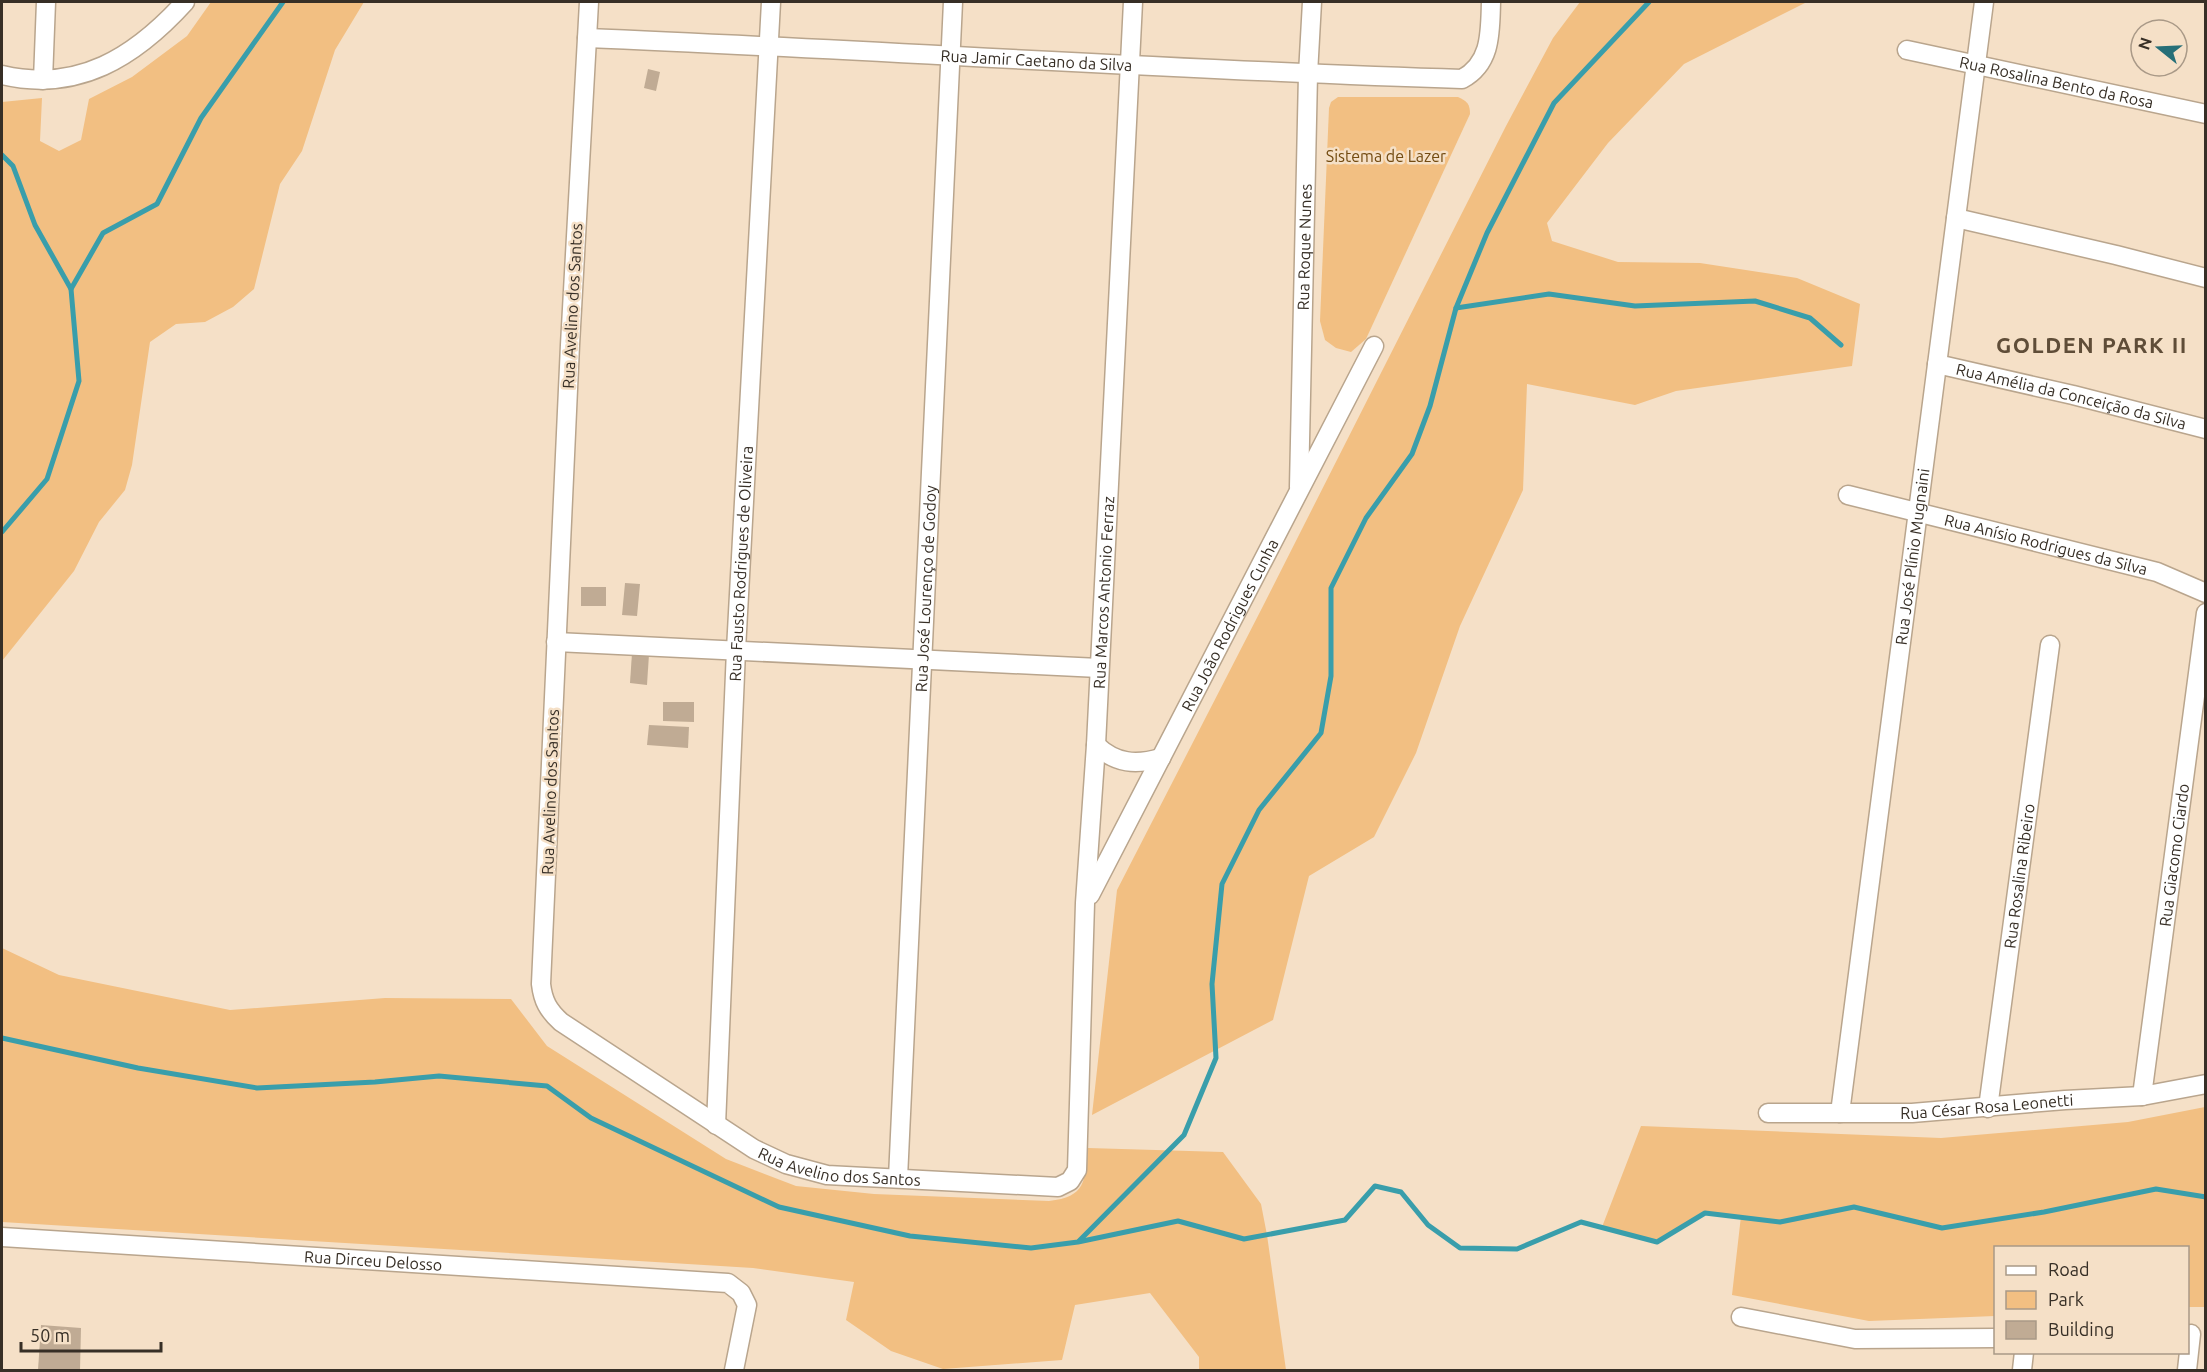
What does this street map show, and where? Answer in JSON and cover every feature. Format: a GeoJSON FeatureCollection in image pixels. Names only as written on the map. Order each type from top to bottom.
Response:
{"type":"FeatureCollection","features":[{"type":"Feature","properties":{"kind":"street"},"geometry":{"type":"LineString","coordinates":[[43,80],[46,2]]}},
{"type":"Feature","properties":{"kind":"street"},"geometry":{"type":"LineString","coordinates":[[2,75],[18,79],[65,79],[105,66],[147,39],[185,2]]}},
{"type":"Feature","properties":{"kind":"street","name":"Rua Avelino dos Santos"},"geometry":{"type":"LineString","coordinates":[[589,2],[571,314],[541,984],[543,999],[551,1013],[561,1022],[754,1149],[786,1164],[827,1175],[1058,1187],[1070,1181]]}},
{"type":"Feature","properties":{"kind":"street","name":"Rua Fausto Rodrigues de Oliveira"},"geometry":{"type":"LineString","coordinates":[[716,1125],[736,650],[771,2]]}},
{"type":"Feature","properties":{"kind":"street","name":"Rua José Lourenço de Godoy"},"geometry":{"type":"LineString","coordinates":[[898,1178],[953,2]]}},
{"type":"Feature","properties":{"kind":"street","name":"Rua Marcos Antonio Ferraz"},"geometry":{"type":"LineString","coordinates":[[1070,1181],[1077,1170],[1085,903],[1096,745],[1133,2]]}},
{"type":"Feature","properties":{"kind":"street","name":"Rua Roque Nunes"},"geometry":{"type":"LineString","coordinates":[[1299,491],[1308,74],[1312,2]]}},
{"type":"Feature","properties":{"kind":"street","name":"Rua Jamir Caetano da Silva"},"geometry":{"type":"LineString","coordinates":[[587,38],[1130,63],[1308,74],[1462,79],[1472,74],[1480,65],[1489,42],[1491,2]]}},
{"type":"Feature","properties":{"kind":"street","name":"Rua José Plínio Mugnaini"},"geometry":{"type":"LineString","coordinates":[[1840,1113],[1984,2]]}},
{"type":"Feature","properties":{"kind":"street","name":"Rua Rosalina Bento da Rosa"},"geometry":{"type":"LineString","coordinates":[[1907,50],[2205,114]]}},
{"type":"Feature","properties":{"kind":"street"},"geometry":{"type":"LineString","coordinates":[[1956,218],[2205,278]]}},
{"type":"Feature","properties":{"kind":"street","name":"Rua João Rodrigues Cunha"},"geometry":{"type":"LineString","coordinates":[[1085,903],[1374,346]]}},
{"type":"Feature","properties":{"kind":"street","name":"Rua Amélia da Conceição da Silva"},"geometry":{"type":"LineString","coordinates":[[1937,364],[2073,395],[2205,429]]}},
{"type":"Feature","properties":{"kind":"street","name":"Rua Anísio Rodrigues da Silva"},"geometry":{"type":"LineString","coordinates":[[1848,495],[2157,572],[2205,593]]}},
{"type":"Feature","properties":{"kind":"street","name":"Rua Giacomo Ciardo"},"geometry":{"type":"LineString","coordinates":[[2142,1096],[2205,613]]}},
{"type":"Feature","properties":{"kind":"street"},"geometry":{"type":"LineString","coordinates":[[556,642],[1099,668]]}},
{"type":"Feature","properties":{"kind":"street","name":"Rua Rosalina Ribeiro"},"geometry":{"type":"LineString","coordinates":[[1988,1108],[2050,645]]}},
{"type":"Feature","properties":{"kind":"street"},"geometry":{"type":"LineString","coordinates":[[1096,745],[1107,755],[1124,761],[1142,763],[1161,758]]}},
{"type":"Feature","properties":{"kind":"street","name":"Rua César Rosa Leonetti"},"geometry":{"type":"LineString","coordinates":[[1768,1113],[1912,1113],[1988,1108],[2065,1100],[2142,1096],[2205,1084]]}},
{"type":"Feature","properties":{"kind":"street","name":"Rua Dirceu Delosso"},"geometry":{"type":"LineString","coordinates":[[2,1237],[728,1283],[741,1293],[747,1305],[734,1371]]}},
{"type":"Feature","properties":{"kind":"street"},"geometry":{"type":"LineString","coordinates":[[1741,1317],[1855,1339],[1994,1338]]}},
{"type":"Feature","properties":{"kind":"street"},"geometry":{"type":"LineString","coordinates":[[2187,1371],[2195,1333]]}},
{"type":"Feature","properties":{"kind":"street"},"geometry":{"type":"LineString","coordinates":[[2022,1371],[2024,1354]]}},
{"type":"Feature","properties":{"kind":"green space"},"geometry":{"type":"Polygon","coordinates":[[[211,2],[364,2],[335,50],[302,151],[280,184],[254,289],[233,307],[205,322],[176,324],[150,342],[132,465],[125,490],[99,522],[74,571],[2,661],[2,102],[42,98],[40,141],[59,151],[81,140],[89,99],[132,77],[187,36],[211,2]]]}},
{"type":"Feature","properties":{"kind":"green space"},"geometry":{"type":"Polygon","coordinates":[[[1580,2],[1807,2],[1684,64],[1608,143],[1547,223],[1552,241],[1618,262],[1700,263],[1797,278],[1860,304],[1852,366],[1676,391],[1635,405],[1527,384],[1523,490],[1460,626],[1416,753],[1374,837],[1309,876],[1273,1020],[1092,1115],[1117,890],[1506,126],[1553,38],[1580,2]]]}},
{"type":"Feature","properties":{"kind":"green space","name":"Sistema de Lazer"},"geometry":{"type":"Polygon","coordinates":[[[1338,97],[1458,97],[1469,105],[1470,111],[1366,339],[1351,352],[1336,348],[1325,340],[1320,321],[1329,108],[1331,102],[1338,97]]]}},
{"type":"Feature","properties":{"kind":"green space"},"geometry":{"type":"Polygon","coordinates":[[[2,948],[59,975],[230,1010],[385,998],[511,999],[547,1046],[726,1159],[796,1186],[874,1194],[1049,1201],[1070,1196],[1077,1191],[1084,1178],[1088,1148],[1223,1152],[1261,1204],[1286,1370],[1199,1370],[1199,1357],[1150,1293],[1075,1305],[1062,1360],[943,1369],[891,1351],[846,1320],[854,1282],[753,1268],[2,1222],[2,948]]]}},
{"type":"Feature","properties":{"kind":"green space"},"geometry":{"type":"Polygon","coordinates":[[[2205,1107],[2205,1307],[2189,1307],[2189,1246],[1994,1246],[1994,1316],[1869,1321],[1732,1295],[1741,1216],[1705,1213],[1657,1242],[1602,1227],[1641,1126],[1941,1138],[2128,1122],[2205,1107]]]}},
{"type":"Feature","properties":{"kind":"building"},"geometry":{"type":"Polygon","coordinates":[[[648,69],[660,72],[656,91],[644,88],[648,69]]]}},
{"type":"Feature","properties":{"kind":"building"},"geometry":{"type":"Polygon","coordinates":[[[625,583],[640,584],[637,616],[622,615],[625,583]]]}},
{"type":"Feature","properties":{"kind":"building"},"geometry":{"type":"Polygon","coordinates":[[[581,587],[606,587],[606,606],[581,606],[581,587]]]}},
{"type":"Feature","properties":{"kind":"building"},"geometry":{"type":"Polygon","coordinates":[[[632,653],[649,654],[647,685],[630,683],[632,653]]]}},
{"type":"Feature","properties":{"kind":"building"},"geometry":{"type":"Polygon","coordinates":[[[663,702],[694,702],[694,722],[663,721],[663,702]]]}},
{"type":"Feature","properties":{"kind":"building"},"geometry":{"type":"Polygon","coordinates":[[[649,725],[689,727],[688,748],[647,745],[649,725]]]}},
{"type":"Feature","properties":{"kind":"building"},"geometry":{"type":"Polygon","coordinates":[[[41,1325],[81,1328],[80,1370],[38,1370],[41,1325]]]}},
{"type":"Feature","properties":{"kind":"waterway"},"geometry":{"type":"LineString","coordinates":[[2,532],[47,479],[79,381],[71,289],[103,233],[157,204],[201,118],[283,2]]}},
{"type":"Feature","properties":{"kind":"waterway"},"geometry":{"type":"LineString","coordinates":[[1079,1241],[1184,1135],[1216,1058],[1212,984],[1222,884],[1259,810],[1321,733],[1331,676],[1331,588],[1366,518],[1412,454],[1430,406],[1456,308],[1487,233],[1554,103],[1649,2]]}},
{"type":"Feature","properties":{"kind":"waterway"},"geometry":{"type":"LineString","coordinates":[[2,155],[13,166],[35,225],[71,289]]}},
{"type":"Feature","properties":{"kind":"waterway"},"geometry":{"type":"LineString","coordinates":[[1456,308],[1549,294],[1635,306],[1755,301],[1810,318],[1841,345]]}},
{"type":"Feature","properties":{"kind":"waterway"},"geometry":{"type":"LineString","coordinates":[[2,1038],[138,1068],[257,1088],[439,1076],[547,1086],[591,1118],[779,1207],[910,1236],[1031,1248],[1078,1242],[1178,1221],[1244,1239],[1345,1220],[1375,1186],[1401,1192],[1428,1225],[1460,1248],[1517,1249],[1581,1222],[1657,1242],[1705,1213],[1780,1222],[1854,1207],[1942,1228],[2044,1212],[2156,1189],[2206,1197]]}},
{"type":"Feature","properties":{"kind":"district","name":"GOLDEN PARK II"},"geometry":{"type":"Point","coordinates":[2092,345]}}]}
